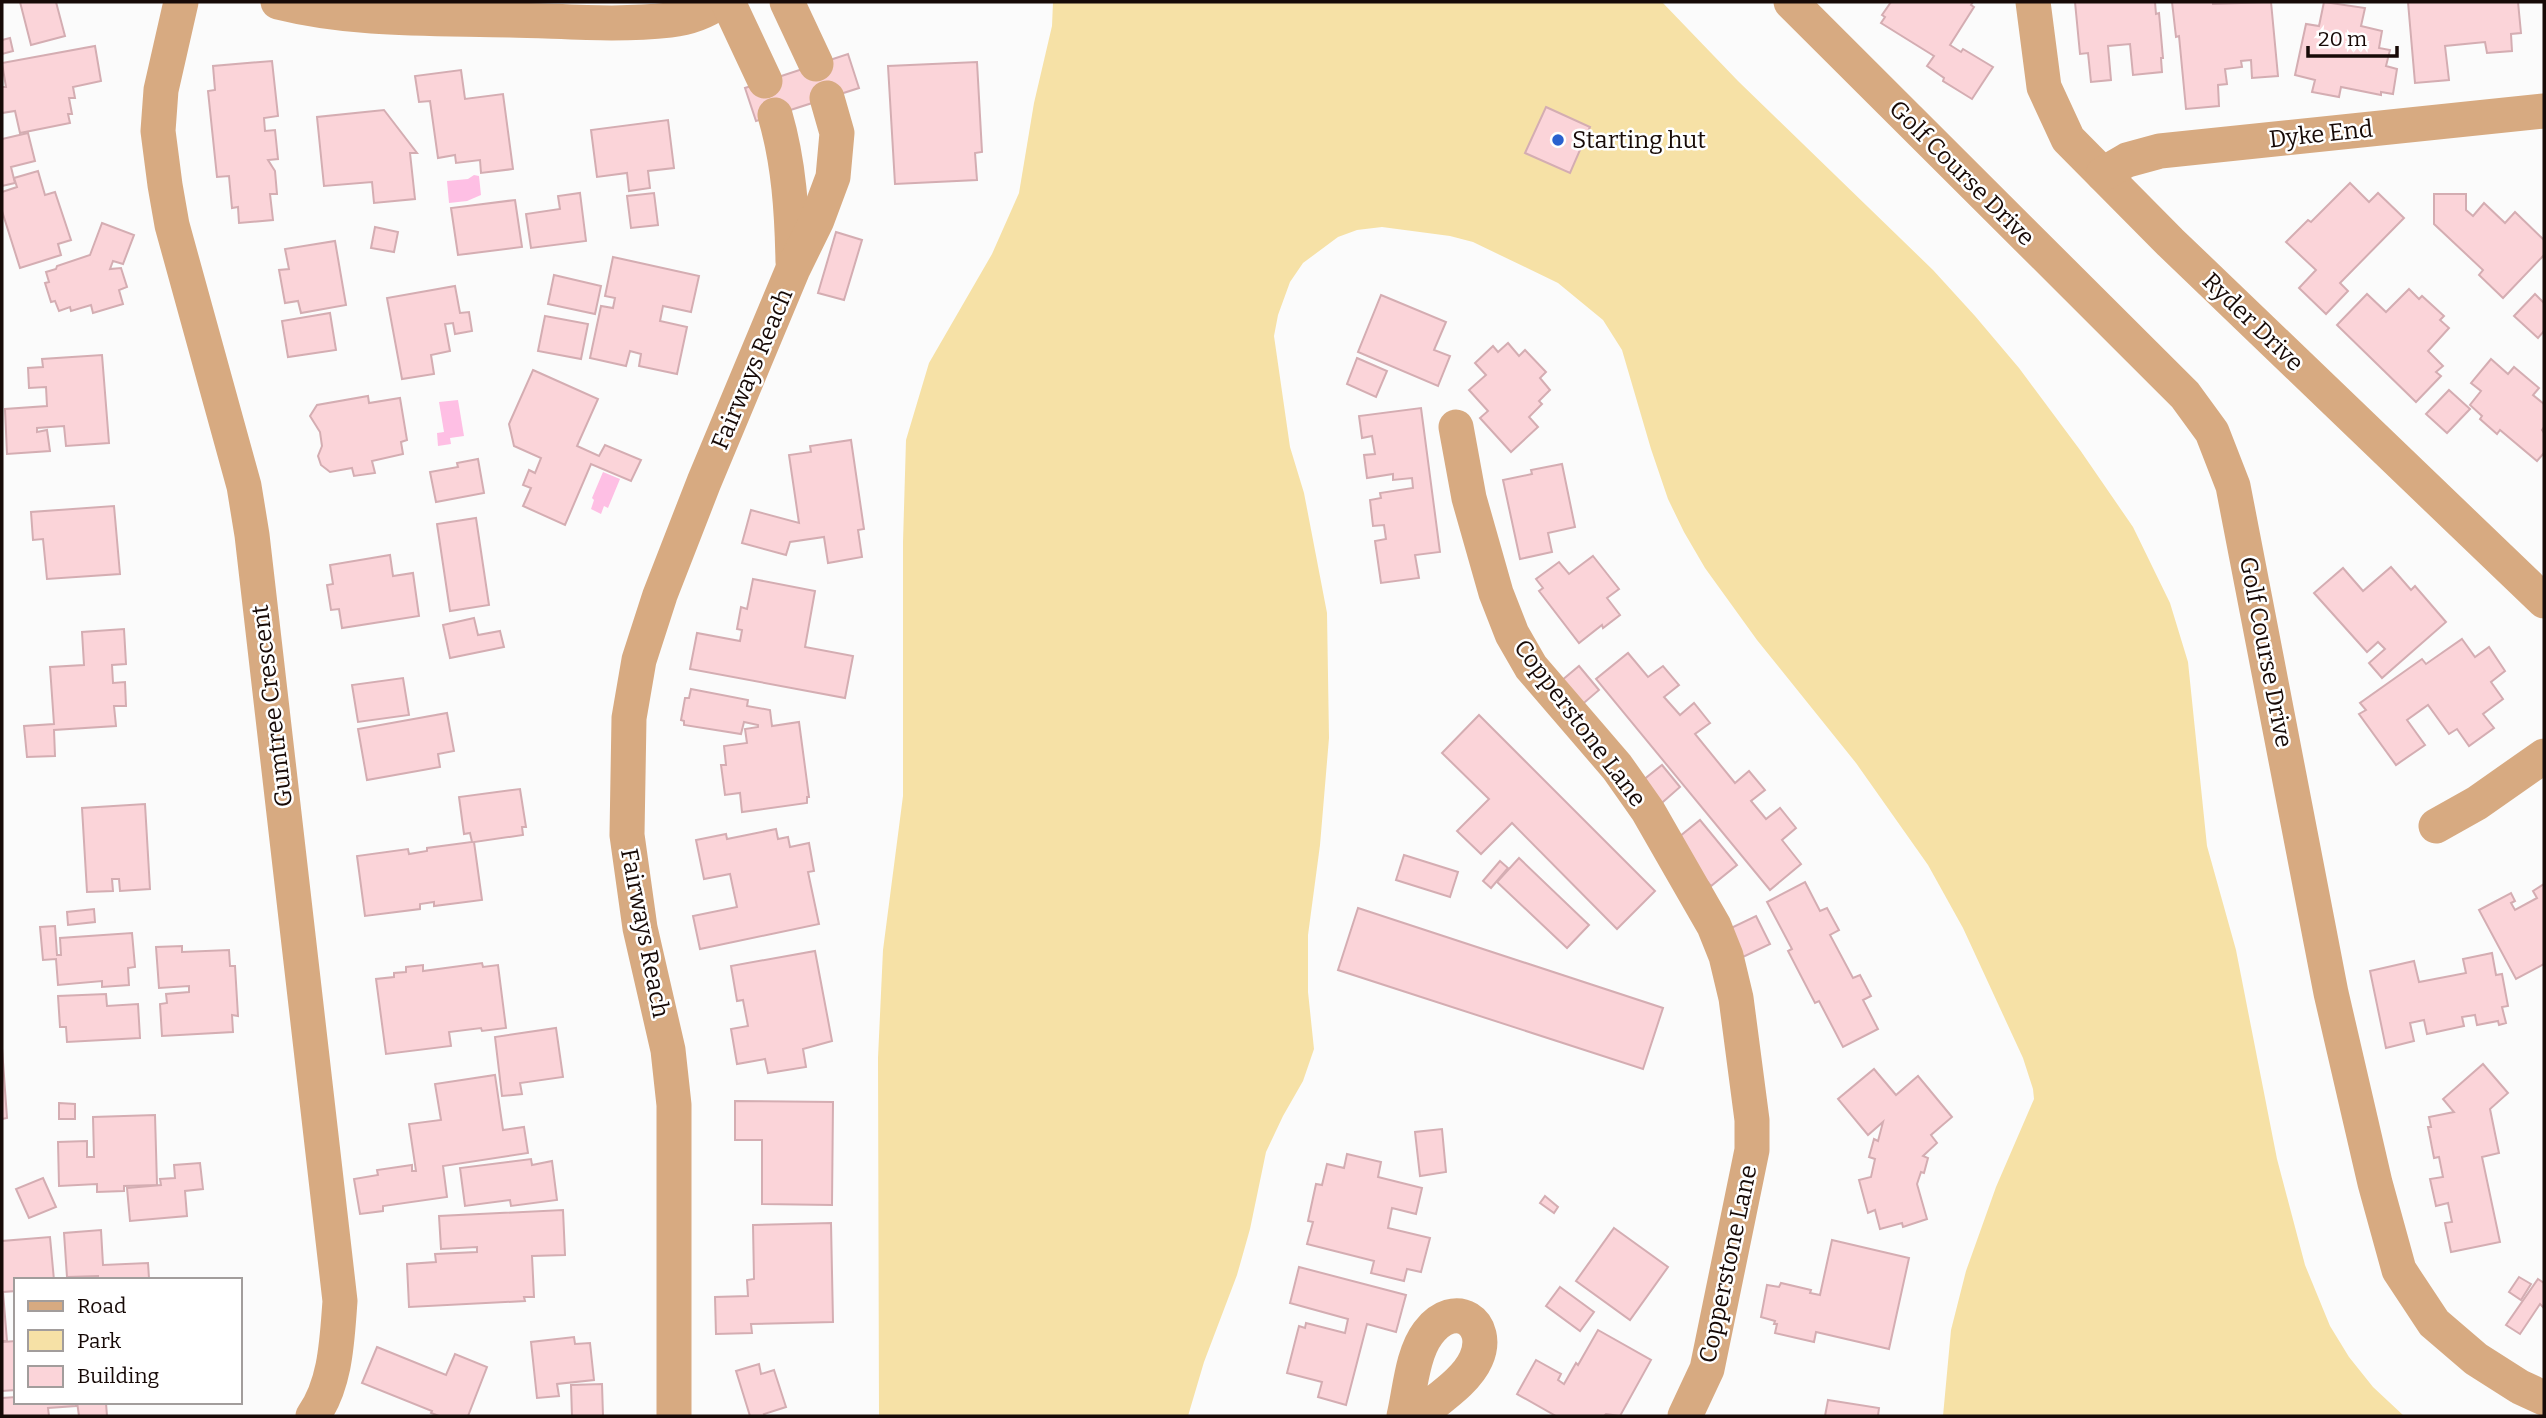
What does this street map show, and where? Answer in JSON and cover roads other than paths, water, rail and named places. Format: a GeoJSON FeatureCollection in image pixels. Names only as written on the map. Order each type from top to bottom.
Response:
{"type":"FeatureCollection","features":[{"type":"Feature","properties":{"kind":"street","name":"Gumtree Crescent"},"geometry":{"type":"LineString","coordinates":[[181,2],[161,90],[158,131],[172,225],[244,485],[253,535],[340,1301],[337,1348],[331,1377],[321,1405],[313,1416]]}},
{"type":"Feature","properties":{"kind":"street"},"geometry":{"type":"LineString","coordinates":[[278,2],[309,10],[358,17],[617,22],[672,20],[705,11],[719,2]]}},
{"type":"Feature","properties":{"kind":"street"},"geometry":{"type":"LineString","coordinates":[[728,2],[765,81]]}},
{"type":"Feature","properties":{"kind":"street"},"geometry":{"type":"LineString","coordinates":[[787,2],[816,64]]}},
{"type":"Feature","properties":{"kind":"street","name":"Golf Course Drive"},"geometry":{"type":"LineString","coordinates":[[1791,2],[2185,395],[2212,432],[2233,486],[2331,993],[2375,1183],[2399,1270],[2434,1323],[2444,1332],[2476,1359],[2544,1398]]}},
{"type":"Feature","properties":{"kind":"street","name":"Ryder Drive"},"geometry":{"type":"LineString","coordinates":[[2033,2],[2044,87],[2068,139],[2170,242],[2544,601]]}},
{"type":"Feature","properties":{"kind":"street","name":"Fairways Reach"},"geometry":{"type":"LineString","coordinates":[[674,1416],[674,1105],[668,1050],[640,928],[627,835],[629,718],[639,660],[660,595],[833,177],[836,133],[827,98]]}},
{"type":"Feature","properties":{"kind":"street","name":"Dyke End"},"geometry":{"type":"LineString","coordinates":[[2102,174],[2127,160],[2160,151],[2544,110]]}},
{"type":"Feature","properties":{"kind":"street","name":"Fairways Reach"},"geometry":{"type":"LineString","coordinates":[[775,115],[783,145],[791,204],[793,269]]}},
{"type":"Feature","properties":{"kind":"street","name":"Copperstone Lane"},"geometry":{"type":"LineString","coordinates":[[1456,427],[1469,498],[1496,593],[1512,634],[1531,667],[1617,766],[1648,811],[1714,926],[1726,956],[1736,998],[1752,1120],[1752,1150],[1707,1369],[1685,1416]]}},
{"type":"Feature","properties":{"kind":"street"},"geometry":{"type":"LineString","coordinates":[[2436,826],[2477,803],[2544,756]]}},
{"type":"Feature","properties":{"kind":"street"},"geometry":{"type":"LineString","coordinates":[[1404,1416],[1418,1355],[1426,1335],[1440,1320],[1453,1314],[1466,1317],[1476,1327],[1480,1340],[1476,1360],[1461,1378],[1418,1416]]}},
{"type":"Feature","properties":{"kind":"place","name":"Starting hut"},"geometry":{"type":"Point","coordinates":[1558,140]}}]}
